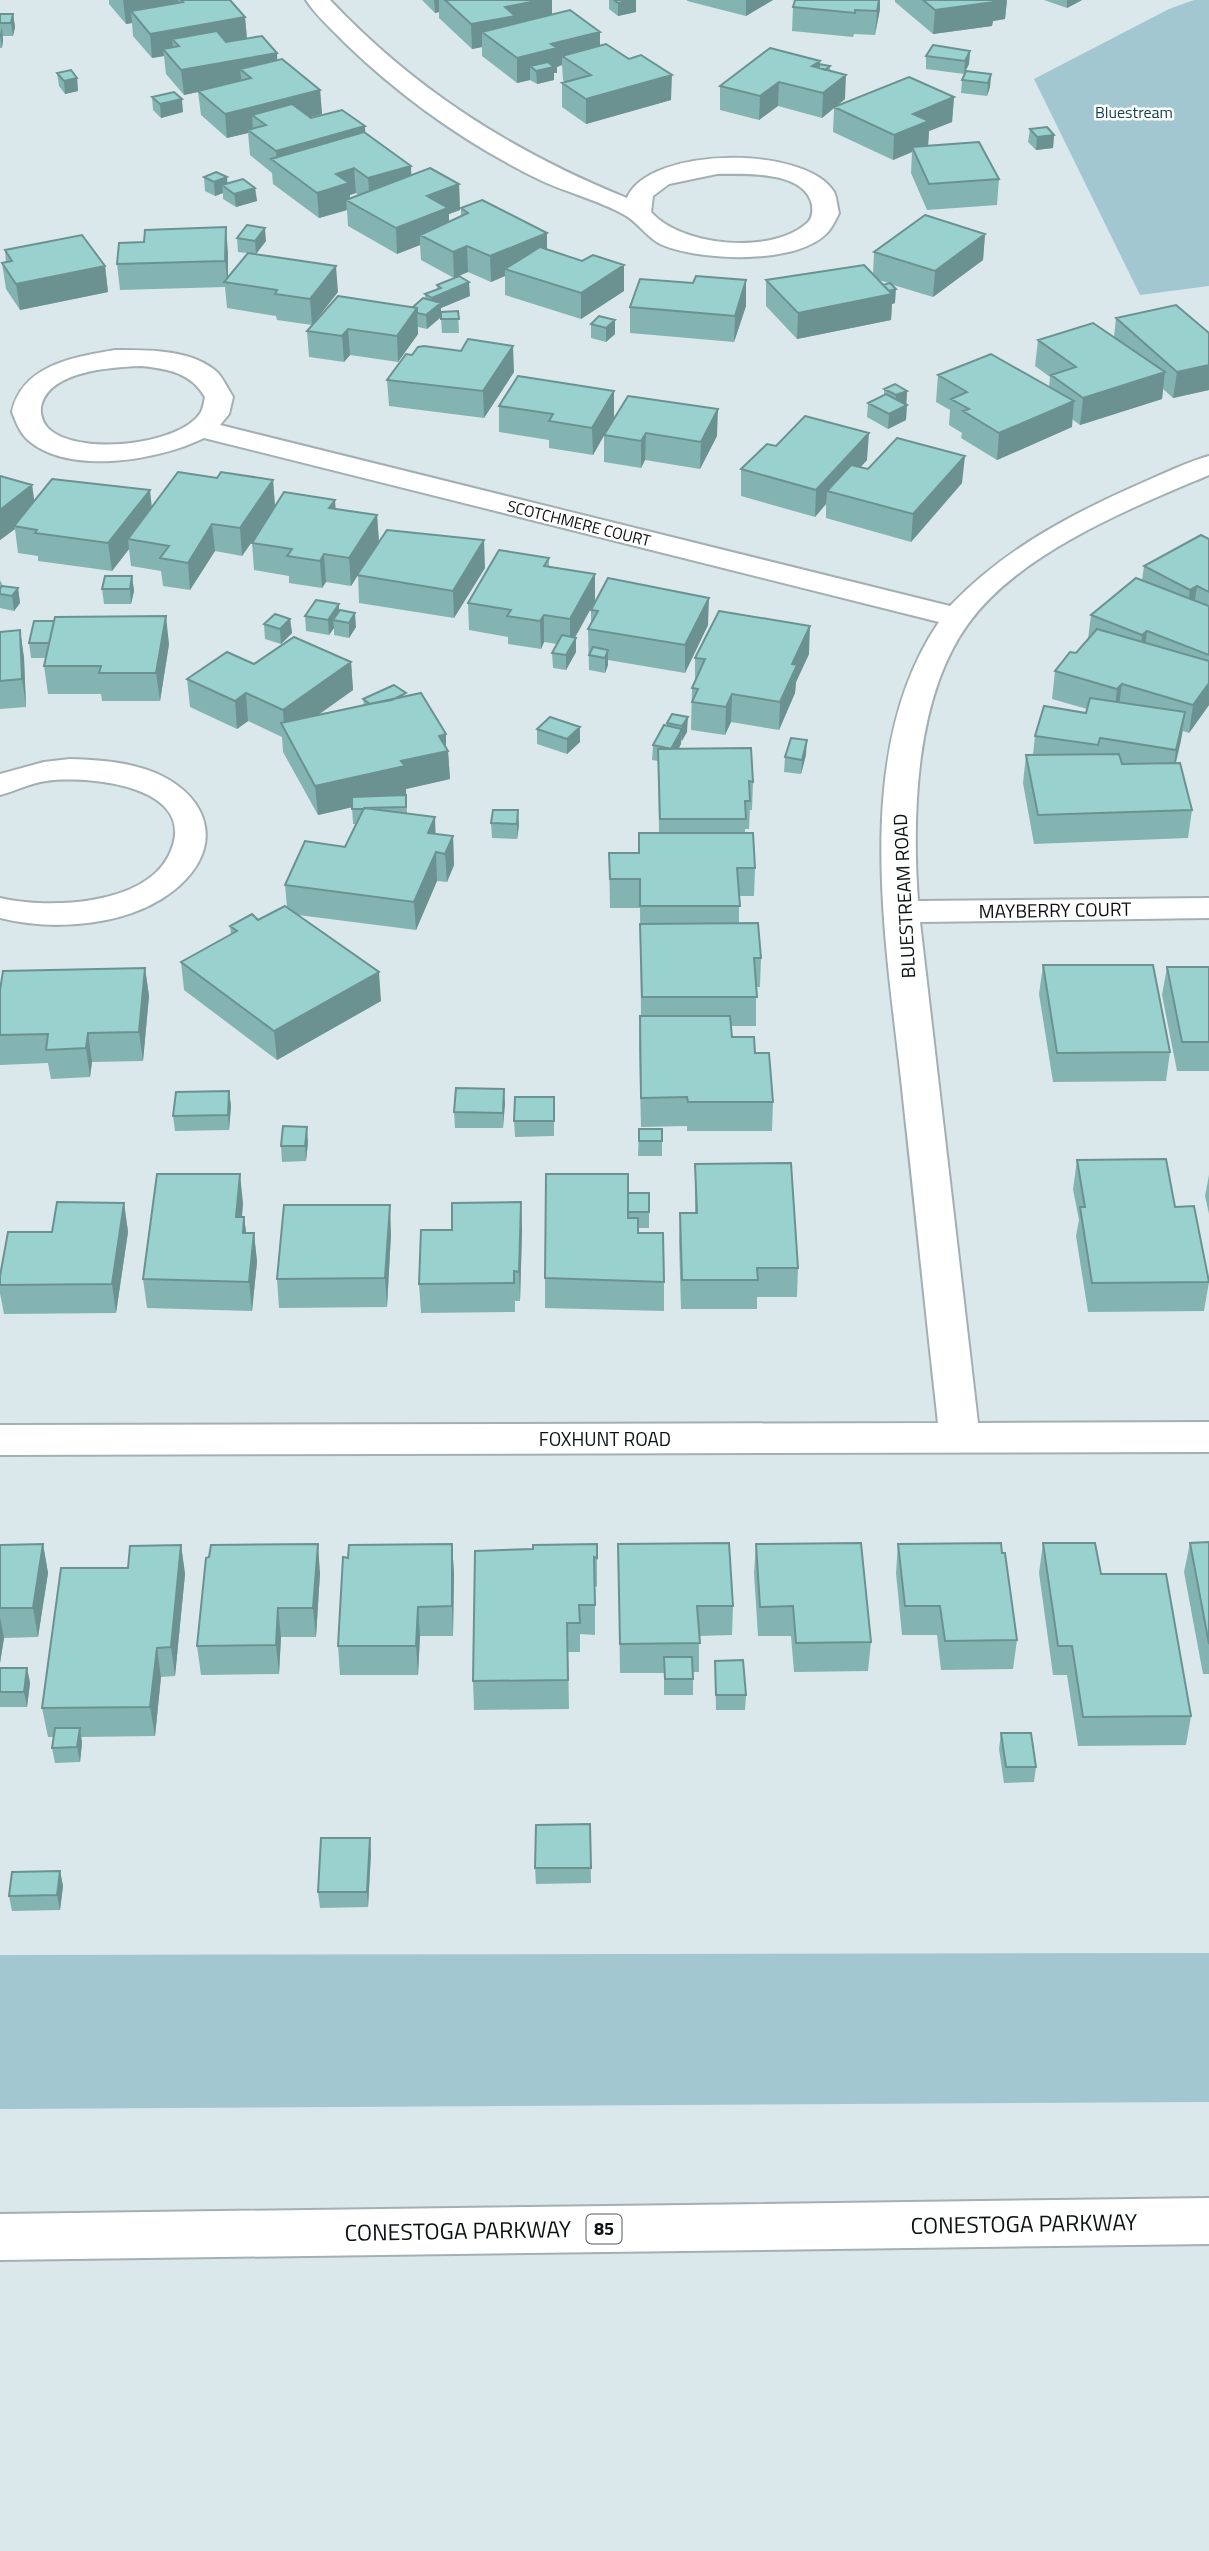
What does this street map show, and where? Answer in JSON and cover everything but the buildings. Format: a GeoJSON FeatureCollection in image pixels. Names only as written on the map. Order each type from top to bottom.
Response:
{"type":"FeatureCollection","features":[{"type":"Feature","properties":{"kind":"main road"},"geometry":{"type":"LineString","coordinates":[[317,0],[384,67],[441,112],[539,170],[638,212],[648,227],[676,242],[707,249],[748,250],[779,246],[802,237],[820,225],[826,213],[824,198],[812,185],[790,173],[732,164],[678,171],[655,181],[641,194],[638,212]]}},
{"type":"Feature","properties":{"kind":"main road"},"geometry":{"type":"LineString","coordinates":[[158,359],[186,366],[207,378],[219,397],[215,414],[201,429],[177,442],[146,451],[111,454],[86,452],[57,444],[36,432],[26,412],[31,396],[40,387],[74,366],[101,360],[158,359]]}},
{"type":"Feature","properties":{"kind":"main road","name":"SCOTCHMERE COURT"},"geometry":{"type":"LineString","coordinates":[[201,429],[957,617]]}},
{"type":"Feature","properties":{"kind":"main road","name":"BLUESTREAM ROAD"},"geometry":{"type":"LineString","coordinates":[[960,1438],[902,912],[899,803],[913,720],[930,666],[957,617],[1005,570],[1069,531],[1136,496],[1209,465]]}},
{"type":"Feature","properties":{"kind":"main road"},"geometry":{"type":"LineString","coordinates":[[0,785],[51,770],[108,770],[145,779],[175,798],[190,820],[191,835],[184,860],[161,884],[143,895],[104,910],[59,916],[0,908]]}},
{"type":"Feature","properties":{"kind":"main road","name":"MAYBERRY COURT"},"geometry":{"type":"LineString","coordinates":[[902,912],[1209,908]]}},
{"type":"Feature","properties":{"kind":"main road","name":"FOXHUNT ROAD"},"geometry":{"type":"LineString","coordinates":[[0,1440],[1209,1437]]}},
{"type":"Feature","properties":{"kind":"main road","name":"CONESTOGA PARKWAY"},"geometry":{"type":"LineString","coordinates":[[0,2237],[1209,2221]]}},
{"type":"Feature","properties":{"kind":"green space","name":"Bluestream"},"geometry":{"type":"Polygon","coordinates":[[[1194,0],[1209,0],[1209,286],[1140,295],[1034,79],[1169,9],[1194,0]]]}},
{"type":"Feature","properties":{"kind":"green space"},"geometry":{"type":"Polygon","coordinates":[[[1209,1953],[1209,2102],[0,2109],[0,1955],[1209,1953]]]}}]}
